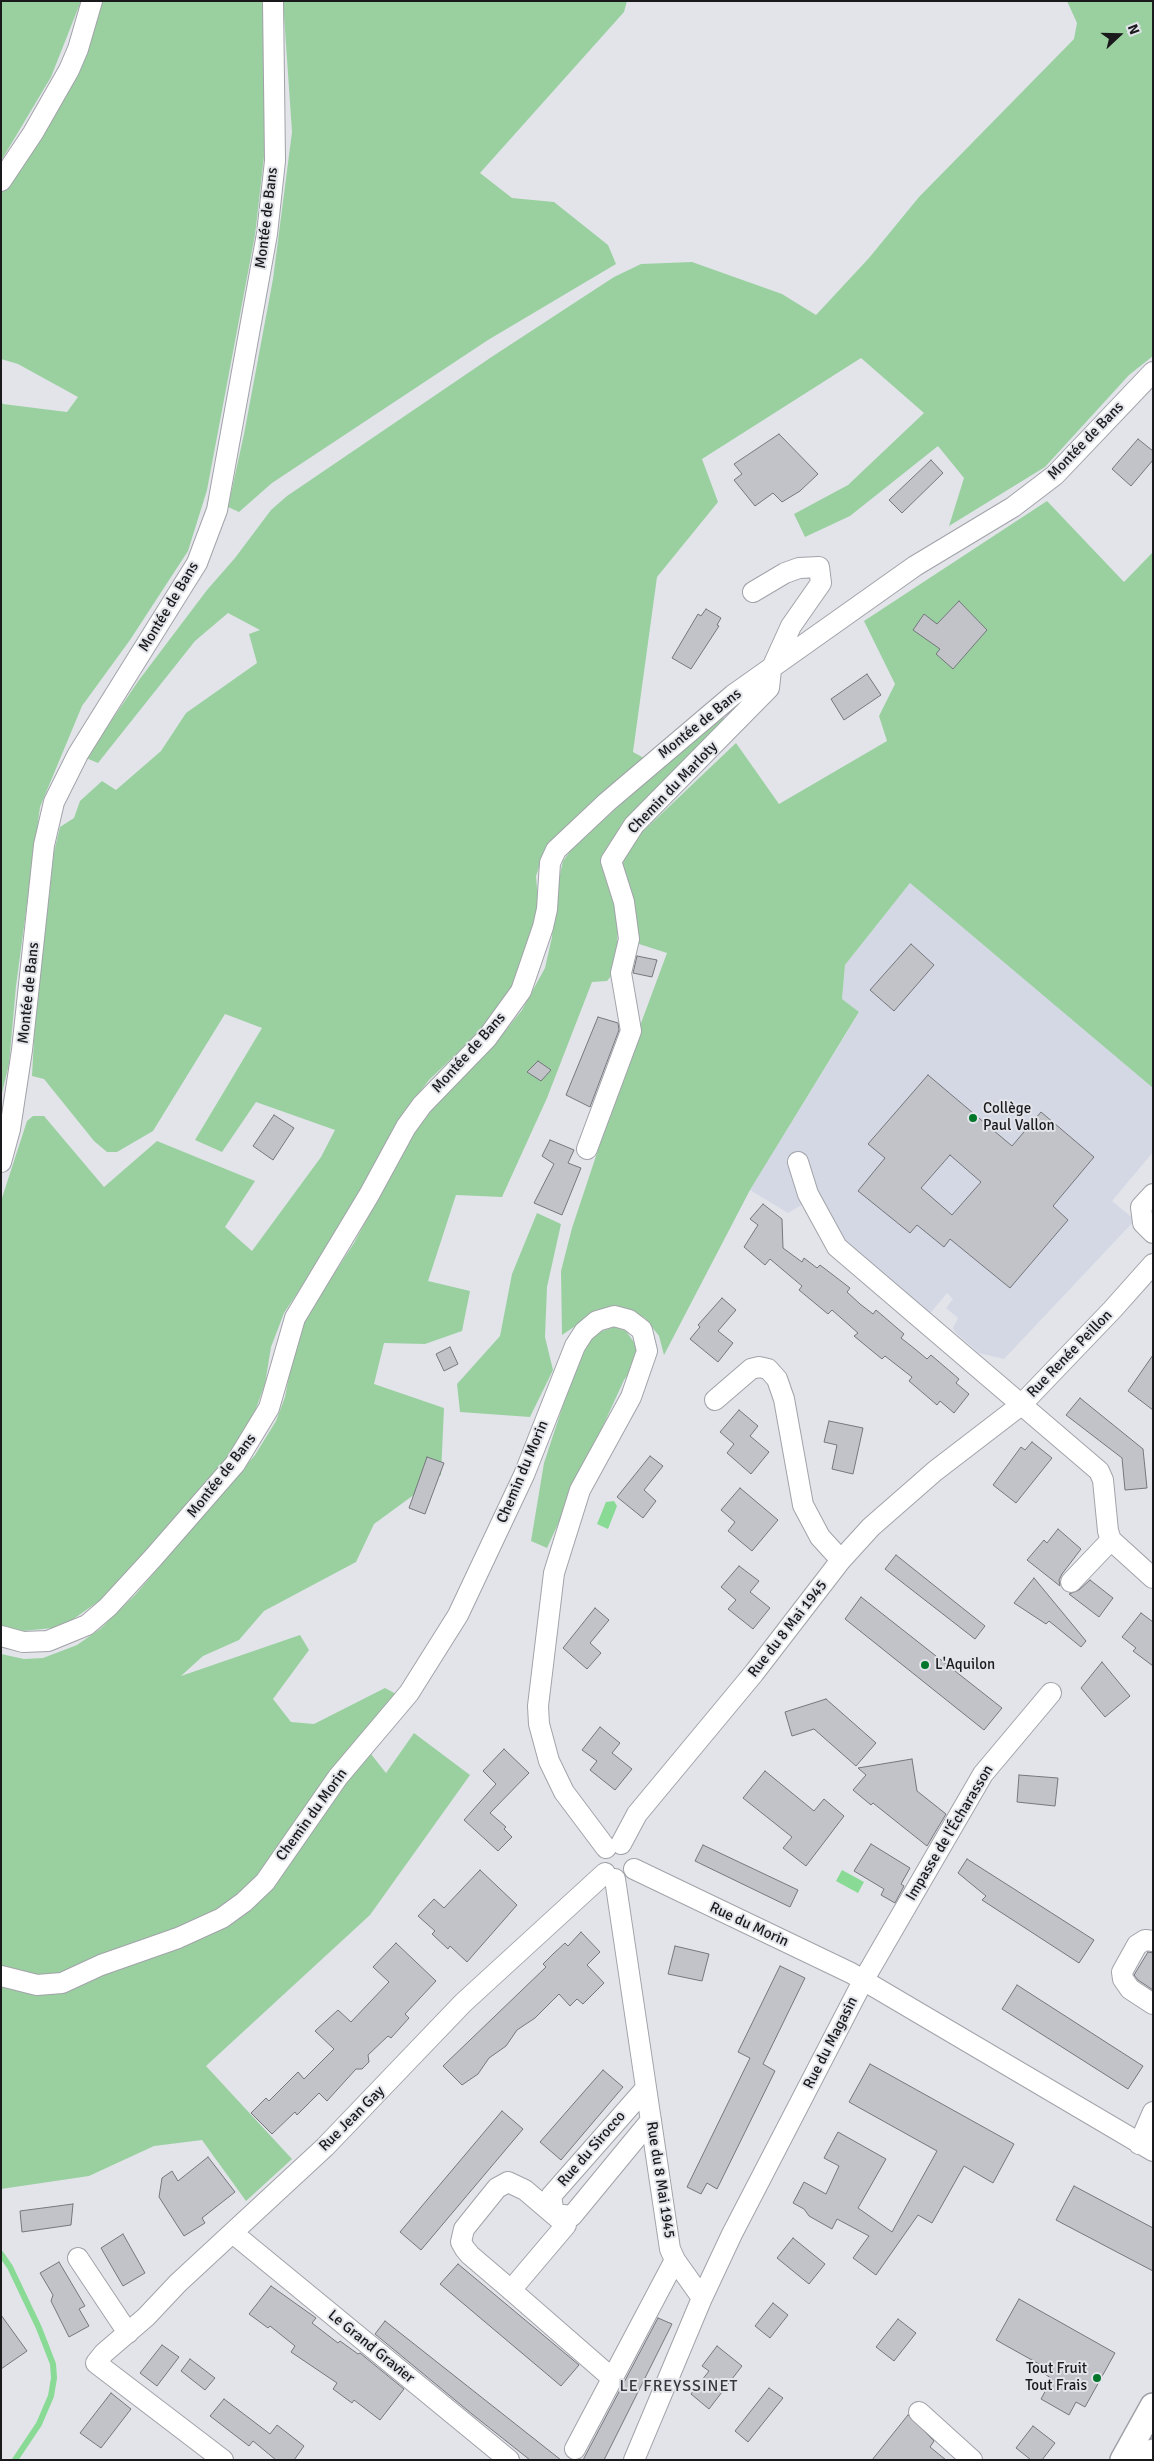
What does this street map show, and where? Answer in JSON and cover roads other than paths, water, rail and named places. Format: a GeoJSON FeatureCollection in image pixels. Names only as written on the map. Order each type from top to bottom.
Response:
{"type":"FeatureCollection","features":[{"type":"Feature","properties":{"kind":"main road"},"geometry":{"type":"LineString","coordinates":[[1123,2460],[1153,2406]]}},
{"type":"Feature","properties":{"kind":"main road"},"geometry":{"type":"LineString","coordinates":[[1148,2460],[1153,2452]]}},
{"type":"Feature","properties":{"kind":"street"},"geometry":{"type":"LineString","coordinates":[[1,181],[33,133],[69,70],[78,49],[92,1]]}},
{"type":"Feature","properties":{"kind":"street","name":"Montée de Bans"},"geometry":{"type":"LineString","coordinates":[[1,1162],[10,1129],[22,1050],[44,845],[54,802],[78,754],[197,563],[217,510],[267,234],[275,161],[273,1]]}},
{"type":"Feature","properties":{"kind":"street","name":"Montée de Bans"},"geometry":{"type":"LineString","coordinates":[[1,1636],[23,1642],[48,1641],[87,1625],[108,1607],[235,1464],[269,1408],[295,1318],[369,1195],[406,1127],[422,1105],[487,1038],[521,991],[543,927],[547,909],[550,863],[556,850],[575,830],[679,739],[733,695],[771,670],[915,566],[1013,507],[1055,475],[1153,372]]}},
{"type":"Feature","properties":{"kind":"street","name":"Chemin du Marloty"},"geometry":{"type":"LineString","coordinates":[[587,1149],[631,1031],[621,973],[629,939],[624,902],[611,862],[634,825],[769,688],[771,670],[791,626],[821,583],[819,567],[799,568],[785,572],[753,592]]}},
{"type":"Feature","properties":{"kind":"street"},"geometry":{"type":"LineString","coordinates":[[798,1162],[808,1194],[836,1247],[1099,1471],[1103,1480],[1108,1531],[1111,1540],[1153,1578]]}},
{"type":"Feature","properties":{"kind":"street"},"geometry":{"type":"LineString","coordinates":[[1152,1231],[1143,1224],[1141,1207],[1153,1194]]}},
{"type":"Feature","properties":{"kind":"street","name":"Rue Renée Peillon"},"geometry":{"type":"LineString","coordinates":[[979,1436],[1020,1405],[1112,1310],[1153,1264]]}},
{"type":"Feature","properties":{"kind":"street","name":"Chemin du Morin"},"geometry":{"type":"LineString","coordinates":[[1,1976],[37,1985],[62,1984],[101,1965],[178,1938],[222,1918],[244,1902],[265,1882],[338,1777],[409,1693],[458,1616],[524,1474],[575,1346],[584,1332],[597,1321],[614,1316],[629,1320],[642,1330],[647,1351],[631,1397],[580,1490],[554,1573],[538,1706],[543,1742],[552,1768],[564,1792],[613,1846]]}},
{"type":"Feature","properties":{"kind":"street"},"geometry":{"type":"LineString","coordinates":[[715,1400],[751,1369],[768,1369],[777,1379],[784,1400],[803,1505],[820,1537],[841,1560]]}},
{"type":"Feature","properties":{"kind":"street","name":"Rue du 8 Mai 1945"},"geometry":{"type":"LineString","coordinates":[[613,1846],[636,1814],[754,1673],[841,1560],[871,1527],[979,1436]]}},
{"type":"Feature","properties":{"kind":"street"},"geometry":{"type":"LineString","coordinates":[[1071,1582],[1111,1540]]}},
{"type":"Feature","properties":{"kind":"street","name":"Impasse de l'Écharasson"},"geometry":{"type":"LineString","coordinates":[[863,1981],[983,1774],[1050,1693]]}},
{"type":"Feature","properties":{"kind":"street"},"geometry":{"type":"LineString","coordinates":[[613,1846],[632,1850],[635,1856],[634,1869],[629,1875],[610,1876],[600,1861],[613,1846]]}},
{"type":"Feature","properties":{"kind":"street","name":"Rue du Morin"},"geometry":{"type":"LineString","coordinates":[[634,1869],[836,1966],[863,1981]]}},
{"type":"Feature","properties":{"kind":"street","name":"Rue du 8 Mai 1945"},"geometry":{"type":"LineString","coordinates":[[610,1876],[646,2088],[670,2249],[675,2260],[702,2298]]}},
{"type":"Feature","properties":{"kind":"street","name":"Rue Jean Gay"},"geometry":{"type":"LineString","coordinates":[[223,2460],[96,2363],[104,2353],[234,2234],[372,2100],[463,2003],[610,1876]]}},
{"type":"Feature","properties":{"kind":"street"},"geometry":{"type":"LineString","coordinates":[[1153,1941],[1145,1940],[1137,1945],[1122,1972],[1123,1979],[1130,1989],[1153,2004]]}},
{"type":"Feature","properties":{"kind":"street","name":"Rue du Magasin"},"geometry":{"type":"LineString","coordinates":[[702,2298],[732,2234],[863,1981],[970,2042],[1146,2148]]}},
{"type":"Feature","properties":{"kind":"street","name":"Rue du Sirocco"},"geometry":{"type":"LineString","coordinates":[[554,2214],[551,2196],[646,2088]]}},
{"type":"Feature","properties":{"kind":"street"},"geometry":{"type":"LineString","coordinates":[[1146,2148],[1153,2112]]}},
{"type":"Feature","properties":{"kind":"street","name":"Rue du Sirocco"},"geometry":{"type":"LineString","coordinates":[[554,2214],[572,2216],[651,2120]]}},
{"type":"Feature","properties":{"kind":"street","name":"Rue du Sirocco"},"geometry":{"type":"LineString","coordinates":[[511,2290],[566,2225],[526,2190],[508,2182],[498,2188],[464,2229],[461,2242],[464,2249],[613,2379]]}},
{"type":"Feature","properties":{"kind":"street","name":"Le Grand Gravier"},"geometry":{"type":"LineString","coordinates":[[234,2234],[509,2460]]}},
{"type":"Feature","properties":{"kind":"street"},"geometry":{"type":"LineString","coordinates":[[78,2258],[128,2333]]}},
{"type":"Feature","properties":{"kind":"street"},"geometry":{"type":"LineString","coordinates":[[575,2449],[675,2260]]}},
{"type":"Feature","properties":{"kind":"street"},"geometry":{"type":"LineString","coordinates":[[634,2460],[702,2298]]}},
{"type":"Feature","properties":{"kind":"street"},"geometry":{"type":"LineString","coordinates":[[919,2412],[972,2460]]}},
{"type":"Feature","properties":{"kind":"waterway"},"geometry":{"type":"LineString","coordinates":[[1,2254],[10,2267],[39,2328],[53,2364],[54,2378],[51,2396],[39,2424],[15,2460]]}},
{"type":"Feature","properties":{"kind":"place","name":"Collège Paul Vallon"},"geometry":{"type":"Point","coordinates":[973,1118]}},
{"type":"Feature","properties":{"kind":"place","name":"L'Aquilon"},"geometry":{"type":"Point","coordinates":[925,1665]}},
{"type":"Feature","properties":{"kind":"place","name":"Tout Fruit Tout Frais"},"geometry":{"type":"Point","coordinates":[1097,2378]}},
{"type":"Feature","properties":{"kind":"district","name":"LE FREYSSINET"},"geometry":{"type":"Point","coordinates":[679,2387]}}]}
